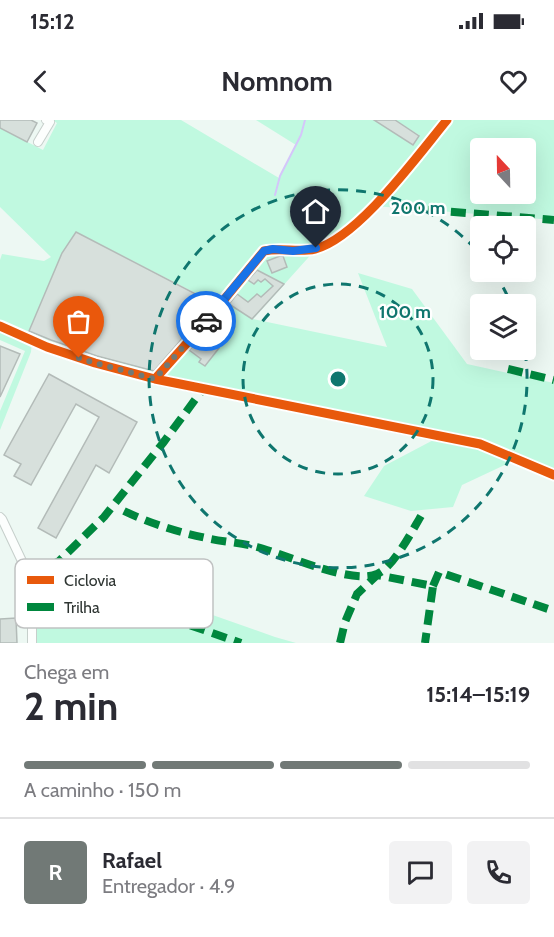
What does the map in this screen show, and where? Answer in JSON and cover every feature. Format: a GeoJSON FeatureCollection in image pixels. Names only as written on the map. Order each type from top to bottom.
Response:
{"type":"FeatureCollection","features":[{"type":"Feature","properties":{"kind":"main road"},"geometry":{"type":"LineString","coordinates":[[0,326],[47,347],[95,363],[155,379],[480,444],[554,475]]}},
{"type":"Feature","properties":{"kind":"main road"},"geometry":{"type":"LineString","coordinates":[[524,462],[554,481]]}},
{"type":"Feature","properties":{"kind":"street"},"geometry":{"type":"LineString","coordinates":[[38,142],[50,122],[46,120]]}},
{"type":"Feature","properties":{"kind":"street"},"geometry":{"type":"LineString","coordinates":[[155,379],[264,251],[316,248],[353,228],[396,182],[447,120]]}},
{"type":"Feature","properties":{"kind":"street"},"geometry":{"type":"LineString","coordinates":[[0,517],[21,559]]}},
{"type":"Feature","properties":{"kind":"green space"},"geometry":{"type":"Polygon","coordinates":[[[52,120],[181,120],[279,178],[296,145],[256,120],[374,120],[413,145],[419,135],[395,120],[554,120],[554,220],[536,219],[536,216],[503,216],[374,206],[353,228],[316,249],[253,319],[387,347],[358,273],[412,289],[467,364],[554,383],[554,475],[513,461],[462,485],[453,507],[411,511],[364,496],[384,466],[441,436],[203,389],[32,341],[31,352],[0,430],[0,411],[25,351],[0,340],[0,260],[2,254],[44,261],[51,257],[0,207],[0,128],[43,150],[57,123],[52,120]],[[76,232],[62,253],[29,332],[98,357],[161,372],[219,305],[76,232]]]}},
{"type":"Feature","properties":{"kind":"green space"},"geometry":{"type":"Polygon","coordinates":[[[213,615],[296,643],[32,643],[31,628],[213,628],[213,615]]]}},
{"type":"Feature","properties":{"kind":"building"},"geometry":{"type":"Polygon","coordinates":[[[0,120],[31,120],[37,123],[27,142],[0,128],[0,120]]]}},
{"type":"Feature","properties":{"kind":"building"},"geometry":{"type":"Polygon","coordinates":[[[374,120],[395,120],[419,136],[413,145],[374,120]]]}},
{"type":"Feature","properties":{"kind":"building"},"geometry":{"type":"Polygon","coordinates":[[[76,232],[213,303],[154,371],[97,356],[29,331],[62,253],[76,232]]]}},
{"type":"Feature","properties":{"kind":"building"},"geometry":{"type":"Polygon","coordinates":[[[283,256],[287,267],[272,273],[267,261],[283,256]]]}},
{"type":"Feature","properties":{"kind":"building"},"geometry":{"type":"Polygon","coordinates":[[[257,270],[284,284],[252,319],[229,304],[237,294],[248,302],[257,294],[261,297],[273,286],[265,279],[261,282],[258,280],[254,284],[248,280],[257,270]]]}},
{"type":"Feature","properties":{"kind":"building"},"geometry":{"type":"Polygon","coordinates":[[[203,335],[219,348],[205,366],[199,362],[201,359],[189,350],[203,335]]]}},
{"type":"Feature","properties":{"kind":"building"},"geometry":{"type":"Polygon","coordinates":[[[0,346],[20,354],[0,397],[0,346]]]}},
{"type":"Feature","properties":{"kind":"building"},"geometry":{"type":"Polygon","coordinates":[[[49,374],[137,422],[109,473],[96,465],[56,538],[38,528],[99,417],[76,404],[31,485],[14,476],[21,464],[4,455],[49,374]]]}},
{"type":"Feature","properties":{"kind":"building"},"geometry":{"type":"Polygon","coordinates":[[[15,618],[17,643],[0,643],[0,619],[15,618]]]}},
{"type":"Feature","properties":{"kind":"waterway"},"geometry":{"type":"LineString","coordinates":[[275,195],[280,176],[301,135],[305,120]]}},
{"type":"Feature","properties":{"kind":"marked path"},"geometry":{"type":"LineString","coordinates":[[405,208],[554,220]]}},
{"type":"Feature","properties":{"kind":"marked path"},"geometry":{"type":"LineString","coordinates":[[508,369],[554,380]]}},
{"type":"Feature","properties":{"kind":"marked path"},"geometry":{"type":"LineString","coordinates":[[61,559],[104,517],[203,389]]}},
{"type":"Feature","properties":{"kind":"marked path"},"geometry":{"type":"LineString","coordinates":[[124,511],[177,531],[246,544],[335,572],[366,576],[377,574],[389,565],[421,516]]}},
{"type":"Feature","properties":{"kind":"marked path"},"geometry":{"type":"LineString","coordinates":[[433,586],[439,572],[554,611]]}},
{"type":"Feature","properties":{"kind":"marked path"},"geometry":{"type":"LineString","coordinates":[[340,643],[345,622],[357,594],[377,575],[433,586],[425,643]]}},
{"type":"Feature","properties":{"kind":"marked path"},"geometry":{"type":"LineString","coordinates":[[198,628],[241,643]]}},
{"type":"Feature","properties":{"kind":"cycle path"},"geometry":{"type":"LineString","coordinates":[[155,379],[264,251],[315,249],[332,242],[350,229],[386,194],[447,120]]}},
{"type":"Feature","properties":{"kind":"cycle path"},"geometry":{"type":"LineString","coordinates":[[0,326],[47,347],[95,363],[155,379],[480,444],[554,475]]}},
{"type":"Feature","properties":{"kind":"way so far"},"geometry":{"type":"LineString","coordinates":[[79,358],[155,379],[206,321]]}},
{"type":"Feature","properties":{"kind":"route"},"geometry":{"type":"LineString","coordinates":[[206,321],[264,251],[316,248]]}}]}
